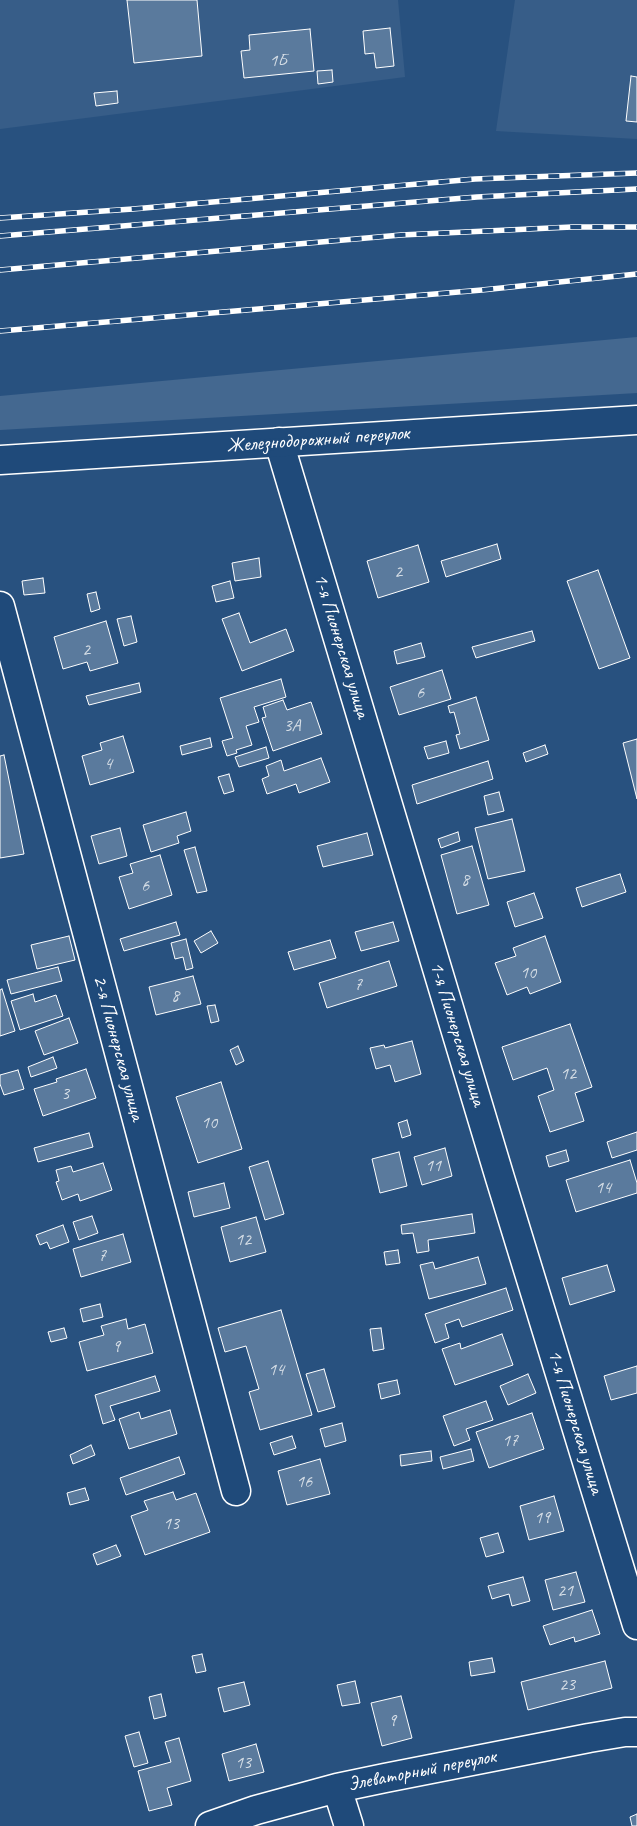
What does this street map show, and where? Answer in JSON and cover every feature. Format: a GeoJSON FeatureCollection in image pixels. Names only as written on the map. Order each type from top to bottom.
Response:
{"type":"FeatureCollection","features":[{"type":"Feature","properties":{"kind":"street","name":"Железнодорожный переулок"},"geometry":{"type":"LineString","coordinates":[[0,460],[637,420]]}},
{"type":"Feature","properties":{"kind":"street","name":"1-я Пионерская улица"},"geometry":{"type":"LineString","coordinates":[[280,442],[500,1178],[637,1625]]}},
{"type":"Feature","properties":{"kind":"street","name":"2-я Пионерская улица"},"geometry":{"type":"LineString","coordinates":[[0,606],[236,1491]]}},
{"type":"Feature","properties":{"kind":"street","name":"Элеваторный переулок"},"geometry":{"type":"LineString","coordinates":[[210,1826],[256,1810],[337,1788],[589,1738],[637,1732]]}},
{"type":"Feature","properties":{"kind":"street"},"geometry":{"type":"LineString","coordinates":[[337,1788],[349,1826]]}},
{"type":"Feature","properties":{"kind":"shaded area"},"geometry":{"type":"Polygon","coordinates":[[[0,0],[398,0],[405,77],[0,129],[0,0]]]}},
{"type":"Feature","properties":{"kind":"shaded area"},"geometry":{"type":"Polygon","coordinates":[[[515,0],[637,0],[637,139],[496,131],[515,0]]]}},
{"type":"Feature","properties":{"kind":"shaded area"},"geometry":{"type":"Polygon","coordinates":[[[637,337],[637,393],[0,430],[0,396],[637,337]]]}},
{"type":"Feature","properties":{"kind":"building"},"geometry":{"type":"Polygon","coordinates":[[[127,0],[197,0],[202,56],[134,63],[127,0]]]}},
{"type":"Feature","properties":{"kind":"building"},"geometry":{"type":"Polygon","coordinates":[[[390,28],[394,66],[376,68],[374,53],[365,54],[363,31],[390,28]]]}},
{"type":"Feature","properties":{"kind":"building"},"geometry":{"type":"Polygon","coordinates":[[[310,29],[314,71],[244,78],[241,51],[250,50],[249,35],[310,29]]]}},
{"type":"Feature","properties":{"kind":"building"},"geometry":{"type":"Polygon","coordinates":[[[332,70],[333,82],[318,84],[317,71],[332,70]]]}},
{"type":"Feature","properties":{"kind":"building"},"geometry":{"type":"Polygon","coordinates":[[[631,76],[637,77],[637,122],[626,121],[631,76]]]}},
{"type":"Feature","properties":{"kind":"building"},"geometry":{"type":"Polygon","coordinates":[[[117,91],[118,103],[96,106],[94,93],[117,91]]]}},
{"type":"Feature","properties":{"kind":"building"},"geometry":{"type":"Polygon","coordinates":[[[497,544],[501,559],[446,577],[441,561],[497,544]]]}},
{"type":"Feature","properties":{"kind":"building"},"geometry":{"type":"Polygon","coordinates":[[[418,545],[429,582],[378,598],[367,561],[418,545]]]}},
{"type":"Feature","properties":{"kind":"building"},"geometry":{"type":"Polygon","coordinates":[[[259,558],[261,577],[235,581],[232,563],[259,558]]]}},
{"type":"Feature","properties":{"kind":"building"},"geometry":{"type":"Polygon","coordinates":[[[598,570],[630,658],[599,669],[567,581],[598,570]]]}},
{"type":"Feature","properties":{"kind":"building"},"geometry":{"type":"Polygon","coordinates":[[[43,578],[45,593],[24,595],[22,581],[43,578]]]}},
{"type":"Feature","properties":{"kind":"building"},"geometry":{"type":"Polygon","coordinates":[[[230,581],[234,598],[216,602],[212,586],[230,581]]]}},
{"type":"Feature","properties":{"kind":"building"},"geometry":{"type":"Polygon","coordinates":[[[96,592],[100,609],[91,612],[87,594],[96,592]]]}},
{"type":"Feature","properties":{"kind":"building"},"geometry":{"type":"Polygon","coordinates":[[[239,613],[250,643],[286,629],[294,651],[242,671],[222,619],[239,613]]]}},
{"type":"Feature","properties":{"kind":"building"},"geometry":{"type":"Polygon","coordinates":[[[131,616],[137,642],[124,646],[117,619],[131,616]]]}},
{"type":"Feature","properties":{"kind":"building"},"geometry":{"type":"Polygon","coordinates":[[[106,621],[118,663],[90,671],[87,662],[63,669],[54,637],[106,621]]]}},
{"type":"Feature","properties":{"kind":"building"},"geometry":{"type":"Polygon","coordinates":[[[532,631],[535,641],[476,658],[472,647],[532,631]]]}},
{"type":"Feature","properties":{"kind":"building"},"geometry":{"type":"Polygon","coordinates":[[[421,643],[425,657],[397,664],[394,651],[421,643]]]}},
{"type":"Feature","properties":{"kind":"building"},"geometry":{"type":"Polygon","coordinates":[[[442,670],[451,699],[399,715],[390,687],[442,670]]]}},
{"type":"Feature","properties":{"kind":"building"},"geometry":{"type":"Polygon","coordinates":[[[281,679],[286,697],[254,707],[259,722],[246,726],[252,745],[236,750],[237,753],[227,756],[222,741],[233,738],[220,698],[281,679]]]}},
{"type":"Feature","properties":{"kind":"building"},"geometry":{"type":"Polygon","coordinates":[[[139,683],[141,692],[89,705],[86,696],[139,683]]]}},
{"type":"Feature","properties":{"kind":"building"},"geometry":{"type":"Polygon","coordinates":[[[476,697],[489,740],[460,749],[456,735],[460,734],[454,712],[450,713],[448,706],[476,697]]]}},
{"type":"Feature","properties":{"kind":"building"},"geometry":{"type":"Polygon","coordinates":[[[283,700],[287,710],[311,702],[322,734],[273,751],[262,718],[266,717],[263,707],[283,700]]]}},
{"type":"Feature","properties":{"kind":"building"},"geometry":{"type":"Polygon","coordinates":[[[123,736],[134,772],[90,785],[82,756],[102,750],[100,743],[123,736]]]}},
{"type":"Feature","properties":{"kind":"building"},"geometry":{"type":"Polygon","coordinates":[[[210,738],[212,747],[182,755],[180,746],[210,738]]]}},
{"type":"Feature","properties":{"kind":"building"},"geometry":{"type":"Polygon","coordinates":[[[637,739],[637,799],[623,743],[637,739]]]}},
{"type":"Feature","properties":{"kind":"building"},"geometry":{"type":"Polygon","coordinates":[[[446,741],[449,753],[428,759],[424,747],[446,741]]]}},
{"type":"Feature","properties":{"kind":"building"},"geometry":{"type":"Polygon","coordinates":[[[545,745],[548,754],[526,762],[523,753],[545,745]]]}},
{"type":"Feature","properties":{"kind":"building"},"geometry":{"type":"Polygon","coordinates":[[[266,747],[269,758],[239,767],[235,757],[266,747]]]}},
{"type":"Feature","properties":{"kind":"building"},"geometry":{"type":"Polygon","coordinates":[[[4,755],[24,854],[0,858],[0,756],[4,755]]]}},
{"type":"Feature","properties":{"kind":"building"},"geometry":{"type":"Polygon","coordinates":[[[321,758],[330,782],[299,793],[296,784],[267,794],[262,779],[269,776],[266,766],[281,760],[284,771],[321,758]]]}},
{"type":"Feature","properties":{"kind":"building"},"geometry":{"type":"Polygon","coordinates":[[[488,761],[493,779],[417,804],[412,785],[488,761]]]}},
{"type":"Feature","properties":{"kind":"building"},"geometry":{"type":"Polygon","coordinates":[[[229,774],[234,791],[224,794],[218,777],[229,774]]]}},
{"type":"Feature","properties":{"kind":"building"},"geometry":{"type":"Polygon","coordinates":[[[499,792],[504,811],[488,815],[484,796],[499,792]]]}},
{"type":"Feature","properties":{"kind":"building"},"geometry":{"type":"Polygon","coordinates":[[[186,812],[191,831],[177,836],[179,843],[151,852],[143,825],[186,812]]]}},
{"type":"Feature","properties":{"kind":"building"},"geometry":{"type":"Polygon","coordinates":[[[512,819],[525,871],[488,879],[475,828],[512,819]]]}},
{"type":"Feature","properties":{"kind":"building"},"geometry":{"type":"Polygon","coordinates":[[[120,828],[127,856],[99,864],[91,836],[120,828]]]}},
{"type":"Feature","properties":{"kind":"building"},"geometry":{"type":"Polygon","coordinates":[[[458,832],[460,841],[441,848],[438,839],[458,832]]]}},
{"type":"Feature","properties":{"kind":"building"},"geometry":{"type":"Polygon","coordinates":[[[367,833],[373,855],[323,867],[317,846],[367,833]]]}},
{"type":"Feature","properties":{"kind":"building"},"geometry":{"type":"Polygon","coordinates":[[[472,846],[489,905],[457,914],[441,855],[472,846]]]}},
{"type":"Feature","properties":{"kind":"building"},"geometry":{"type":"Polygon","coordinates":[[[195,847],[207,891],[197,893],[184,850],[195,847]]]}},
{"type":"Feature","properties":{"kind":"building"},"geometry":{"type":"Polygon","coordinates":[[[160,855],[172,895],[129,909],[119,877],[133,873],[130,864],[160,855]]]}},
{"type":"Feature","properties":{"kind":"building"},"geometry":{"type":"Polygon","coordinates":[[[620,874],[626,892],[582,907],[576,888],[620,874]]]}},
{"type":"Feature","properties":{"kind":"building"},"geometry":{"type":"Polygon","coordinates":[[[534,893],[543,918],[515,927],[507,902],[534,893]]]}},
{"type":"Feature","properties":{"kind":"building"},"geometry":{"type":"Polygon","coordinates":[[[176,922],[180,935],[124,951],[120,939],[176,922]]]}},
{"type":"Feature","properties":{"kind":"building"},"geometry":{"type":"Polygon","coordinates":[[[393,922],[399,941],[361,951],[355,932],[393,922]]]}},
{"type":"Feature","properties":{"kind":"building"},"geometry":{"type":"Polygon","coordinates":[[[211,931],[218,943],[201,953],[194,941],[211,931]]]}},
{"type":"Feature","properties":{"kind":"building"},"geometry":{"type":"Polygon","coordinates":[[[69,936],[75,960],[37,969],[31,945],[69,936]]]}},
{"type":"Feature","properties":{"kind":"building"},"geometry":{"type":"Polygon","coordinates":[[[545,936],[561,982],[530,994],[527,987],[507,995],[495,963],[516,956],[513,948],[545,936]]]}},
{"type":"Feature","properties":{"kind":"building"},"geometry":{"type":"Polygon","coordinates":[[[186,939],[193,968],[186,970],[183,957],[175,959],[171,943],[186,939]]]}},
{"type":"Feature","properties":{"kind":"building"},"geometry":{"type":"Polygon","coordinates":[[[330,940],[336,958],[294,970],[288,952],[330,940]]]}},
{"type":"Feature","properties":{"kind":"building"},"geometry":{"type":"Polygon","coordinates":[[[389,961],[397,986],[327,1008],[319,983],[389,961]]]}},
{"type":"Feature","properties":{"kind":"building"},"geometry":{"type":"Polygon","coordinates":[[[58,967],[62,981],[11,994],[7,980],[58,967]]]}},
{"type":"Feature","properties":{"kind":"building"},"geometry":{"type":"Polygon","coordinates":[[[193,976],[201,1004],[156,1015],[149,987],[193,976]]]}},
{"type":"Feature","properties":{"kind":"building"},"geometry":{"type":"Polygon","coordinates":[[[2,989],[15,1031],[0,1036],[0,990],[2,989]]]}},
{"type":"Feature","properties":{"kind":"building"},"geometry":{"type":"Polygon","coordinates":[[[33,994],[35,1002],[56,995],[63,1016],[20,1030],[11,1001],[33,994]]]}},
{"type":"Feature","properties":{"kind":"building"},"geometry":{"type":"Polygon","coordinates":[[[215,1005],[219,1021],[211,1023],[207,1006],[215,1005]]]}},
{"type":"Feature","properties":{"kind":"building"},"geometry":{"type":"Polygon","coordinates":[[[69,1018],[78,1043],[44,1055],[35,1031],[69,1018]]]}},
{"type":"Feature","properties":{"kind":"building"},"geometry":{"type":"Polygon","coordinates":[[[570,1024],[592,1087],[575,1093],[584,1121],[550,1132],[538,1096],[554,1090],[547,1068],[513,1080],[502,1047],[570,1024]]]}},
{"type":"Feature","properties":{"kind":"building"},"geometry":{"type":"Polygon","coordinates":[[[412,1041],[421,1074],[395,1082],[390,1065],[376,1069],[370,1048],[384,1045],[385,1048],[412,1041]]]}},
{"type":"Feature","properties":{"kind":"building"},"geometry":{"type":"Polygon","coordinates":[[[238,1046],[244,1061],[236,1065],[230,1050],[238,1046]]]}},
{"type":"Feature","properties":{"kind":"building"},"geometry":{"type":"Polygon","coordinates":[[[53,1057],[57,1068],[31,1077],[28,1067],[53,1057]]]}},
{"type":"Feature","properties":{"kind":"building"},"geometry":{"type":"Polygon","coordinates":[[[86,1069],[96,1098],[43,1116],[34,1089],[57,1082],[56,1079],[86,1069]]]}},
{"type":"Feature","properties":{"kind":"building"},"geometry":{"type":"Polygon","coordinates":[[[18,1070],[24,1089],[4,1095],[0,1084],[0,1075],[18,1070]]]}},
{"type":"Feature","properties":{"kind":"building"},"geometry":{"type":"Polygon","coordinates":[[[221,1082],[242,1149],[198,1163],[176,1097],[221,1082]]]}},
{"type":"Feature","properties":{"kind":"building"},"geometry":{"type":"Polygon","coordinates":[[[407,1120],[411,1135],[402,1138],[398,1123],[407,1120]]]}},
{"type":"Feature","properties":{"kind":"building"},"geometry":{"type":"Polygon","coordinates":[[[637,1132],[637,1150],[612,1158],[607,1142],[637,1132]]]}},
{"type":"Feature","properties":{"kind":"building"},"geometry":{"type":"Polygon","coordinates":[[[89,1133],[93,1147],[38,1162],[34,1148],[89,1133]]]}},
{"type":"Feature","properties":{"kind":"building"},"geometry":{"type":"Polygon","coordinates":[[[445,1148],[452,1176],[422,1185],[414,1157],[445,1148]]]}},
{"type":"Feature","properties":{"kind":"building"},"geometry":{"type":"Polygon","coordinates":[[[566,1150],[569,1161],[549,1167],[546,1156],[566,1150]]]}},
{"type":"Feature","properties":{"kind":"building"},"geometry":{"type":"Polygon","coordinates":[[[399,1152],[407,1186],[380,1193],[372,1159],[399,1152]]]}},
{"type":"Feature","properties":{"kind":"building"},"geometry":{"type":"Polygon","coordinates":[[[630,1160],[637,1183],[637,1193],[576,1212],[566,1180],[630,1160]]]}},
{"type":"Feature","properties":{"kind":"building"},"geometry":{"type":"Polygon","coordinates":[[[268,1161],[284,1214],[265,1220],[249,1167],[268,1161]]]}},
{"type":"Feature","properties":{"kind":"building"},"geometry":{"type":"Polygon","coordinates":[[[103,1163],[112,1190],[80,1201],[78,1194],[62,1200],[56,1182],[59,1181],[56,1170],[71,1166],[73,1172],[103,1163]]]}},
{"type":"Feature","properties":{"kind":"building"},"geometry":{"type":"Polygon","coordinates":[[[224,1183],[230,1208],[194,1217],[188,1192],[224,1183]]]}},
{"type":"Feature","properties":{"kind":"building"},"geometry":{"type":"Polygon","coordinates":[[[472,1214],[475,1233],[428,1240],[429,1251],[417,1253],[413,1233],[402,1234],[401,1225],[472,1214]]]}},
{"type":"Feature","properties":{"kind":"building"},"geometry":{"type":"Polygon","coordinates":[[[92,1216],[98,1233],[79,1240],[73,1222],[92,1216]]]}},
{"type":"Feature","properties":{"kind":"building"},"geometry":{"type":"Polygon","coordinates":[[[256,1217],[266,1252],[230,1262],[221,1227],[256,1217]]]}},
{"type":"Feature","properties":{"kind":"building"},"geometry":{"type":"Polygon","coordinates":[[[63,1225],[69,1242],[50,1249],[47,1242],[40,1245],[36,1235],[63,1225]]]}},
{"type":"Feature","properties":{"kind":"building"},"geometry":{"type":"Polygon","coordinates":[[[123,1234],[131,1262],[81,1277],[73,1249],[123,1234]]]}},
{"type":"Feature","properties":{"kind":"building"},"geometry":{"type":"Polygon","coordinates":[[[398,1250],[400,1263],[386,1265],[384,1252],[398,1250]]]}},
{"type":"Feature","properties":{"kind":"building"},"geometry":{"type":"Polygon","coordinates":[[[478,1257],[486,1284],[429,1299],[420,1265],[433,1262],[435,1269],[478,1257]]]}},
{"type":"Feature","properties":{"kind":"building"},"geometry":{"type":"Polygon","coordinates":[[[607,1265],[615,1291],[570,1305],[562,1278],[607,1265]]]}},
{"type":"Feature","properties":{"kind":"building"},"geometry":{"type":"Polygon","coordinates":[[[506,1288],[513,1310],[462,1327],[459,1319],[445,1324],[449,1338],[435,1343],[425,1314],[506,1288]]]}},
{"type":"Feature","properties":{"kind":"building"},"geometry":{"type":"Polygon","coordinates":[[[100,1304],[103,1317],[83,1322],[80,1309],[100,1304]]]}},
{"type":"Feature","properties":{"kind":"building"},"geometry":{"type":"Polygon","coordinates":[[[281,1310],[312,1415],[260,1430],[249,1392],[259,1389],[246,1346],[225,1352],[218,1328],[281,1310]]]}},
{"type":"Feature","properties":{"kind":"building"},"geometry":{"type":"Polygon","coordinates":[[[126,1319],[128,1329],[145,1324],[153,1353],[87,1371],[79,1342],[104,1335],[101,1326],[126,1319]]]}},
{"type":"Feature","properties":{"kind":"building"},"geometry":{"type":"Polygon","coordinates":[[[64,1328],[67,1338],[51,1342],[48,1332],[64,1328]]]}},
{"type":"Feature","properties":{"kind":"building"},"geometry":{"type":"Polygon","coordinates":[[[381,1328],[384,1349],[373,1351],[370,1329],[381,1328]]]}},
{"type":"Feature","properties":{"kind":"building"},"geometry":{"type":"Polygon","coordinates":[[[502,1334],[513,1365],[455,1385],[442,1349],[460,1343],[461,1349],[502,1334]]]}},
{"type":"Feature","properties":{"kind":"building"},"geometry":{"type":"Polygon","coordinates":[[[637,1366],[637,1393],[611,1400],[604,1376],[637,1366]]]}},
{"type":"Feature","properties":{"kind":"building"},"geometry":{"type":"Polygon","coordinates":[[[324,1369],[335,1407],[318,1412],[306,1374],[324,1369]]]}},
{"type":"Feature","properties":{"kind":"building"},"geometry":{"type":"Polygon","coordinates":[[[528,1374],[536,1393],[508,1405],[500,1386],[528,1374]]]}},
{"type":"Feature","properties":{"kind":"building"},"geometry":{"type":"Polygon","coordinates":[[[155,1376],[160,1391],[110,1406],[115,1420],[103,1424],[95,1395],[155,1376]]]}},
{"type":"Feature","properties":{"kind":"building"},"geometry":{"type":"Polygon","coordinates":[[[397,1380],[400,1394],[381,1399],[378,1384],[397,1380]]]}},
{"type":"Feature","properties":{"kind":"building"},"geometry":{"type":"Polygon","coordinates":[[[486,1401],[493,1420],[466,1429],[470,1440],[454,1446],[443,1416],[486,1401]]]}},
{"type":"Feature","properties":{"kind":"building"},"geometry":{"type":"Polygon","coordinates":[[[170,1410],[177,1434],[129,1449],[119,1419],[139,1412],[141,1419],[170,1410]]]}},
{"type":"Feature","properties":{"kind":"building"},"geometry":{"type":"Polygon","coordinates":[[[532,1413],[544,1449],[489,1468],[476,1432],[532,1413]]]}},
{"type":"Feature","properties":{"kind":"building"},"geometry":{"type":"Polygon","coordinates":[[[342,1423],[346,1441],[325,1447],[320,1429],[342,1423]]]}},
{"type":"Feature","properties":{"kind":"building"},"geometry":{"type":"Polygon","coordinates":[[[292,1436],[296,1448],[274,1455],[270,1443],[292,1436]]]}},
{"type":"Feature","properties":{"kind":"building"},"geometry":{"type":"Polygon","coordinates":[[[91,1445],[95,1455],[73,1464],[70,1455],[91,1445]]]}},
{"type":"Feature","properties":{"kind":"building"},"geometry":{"type":"Polygon","coordinates":[[[471,1449],[474,1461],[443,1469],[440,1457],[471,1449]]]}},
{"type":"Feature","properties":{"kind":"building"},"geometry":{"type":"Polygon","coordinates":[[[431,1451],[432,1461],[401,1466],[400,1455],[431,1451]]]}},
{"type":"Feature","properties":{"kind":"building"},"geometry":{"type":"Polygon","coordinates":[[[179,1457],[185,1474],[126,1495],[120,1478],[179,1457]]]}},
{"type":"Feature","properties":{"kind":"building"},"geometry":{"type":"Polygon","coordinates":[[[320,1459],[330,1494],[287,1505],[278,1471],[320,1459]]]}},
{"type":"Feature","properties":{"kind":"building"},"geometry":{"type":"Polygon","coordinates":[[[85,1488],[89,1500],[70,1505],[67,1493],[85,1488]]]}},
{"type":"Feature","properties":{"kind":"building"},"geometry":{"type":"Polygon","coordinates":[[[173,1492],[176,1500],[196,1493],[210,1532],[145,1555],[131,1516],[148,1510],[144,1501],[173,1492]]]}},
{"type":"Feature","properties":{"kind":"building"},"geometry":{"type":"Polygon","coordinates":[[[554,1496],[564,1531],[529,1540],[520,1506],[554,1496]]]}},
{"type":"Feature","properties":{"kind":"building"},"geometry":{"type":"Polygon","coordinates":[[[498,1533],[504,1552],[486,1557],[480,1538],[498,1533]]]}},
{"type":"Feature","properties":{"kind":"building"},"geometry":{"type":"Polygon","coordinates":[[[116,1545],[121,1556],[97,1565],[93,1554],[116,1545]]]}},
{"type":"Feature","properties":{"kind":"building"},"geometry":{"type":"Polygon","coordinates":[[[576,1572],[585,1602],[553,1610],[545,1580],[576,1572]]]}},
{"type":"Feature","properties":{"kind":"building"},"geometry":{"type":"Polygon","coordinates":[[[523,1577],[530,1601],[512,1606],[509,1594],[492,1599],[488,1586],[523,1577]]]}},
{"type":"Feature","properties":{"kind":"building"},"geometry":{"type":"Polygon","coordinates":[[[592,1610],[600,1634],[575,1642],[574,1637],[550,1645],[543,1626],[592,1610]]]}},
{"type":"Feature","properties":{"kind":"building"},"geometry":{"type":"Polygon","coordinates":[[[202,1654],[206,1671],[196,1673],[192,1656],[202,1654]]]}},
{"type":"Feature","properties":{"kind":"building"},"geometry":{"type":"Polygon","coordinates":[[[492,1658],[495,1672],[471,1676],[469,1662],[492,1658]]]}},
{"type":"Feature","properties":{"kind":"building"},"geometry":{"type":"Polygon","coordinates":[[[605,1661],[612,1688],[528,1710],[521,1682],[605,1661]]]}},
{"type":"Feature","properties":{"kind":"building"},"geometry":{"type":"Polygon","coordinates":[[[355,1681],[360,1703],[342,1706],[337,1685],[355,1681]]]}},
{"type":"Feature","properties":{"kind":"building"},"geometry":{"type":"Polygon","coordinates":[[[244,1682],[250,1705],[224,1712],[218,1688],[244,1682]]]}},
{"type":"Feature","properties":{"kind":"building"},"geometry":{"type":"Polygon","coordinates":[[[161,1694],[166,1716],[154,1719],[149,1697],[161,1694]]]}},
{"type":"Feature","properties":{"kind":"building"},"geometry":{"type":"Polygon","coordinates":[[[401,1696],[412,1738],[382,1746],[371,1703],[401,1696]]]}},
{"type":"Feature","properties":{"kind":"building"},"geometry":{"type":"Polygon","coordinates":[[[139,1732],[148,1763],[134,1767],[125,1736],[139,1732]]]}},
{"type":"Feature","properties":{"kind":"building"},"geometry":{"type":"Polygon","coordinates":[[[179,1738],[191,1781],[167,1788],[172,1805],[149,1811],[138,1771],[171,1762],[165,1742],[179,1738]]]}},
{"type":"Feature","properties":{"kind":"building"},"geometry":{"type":"Polygon","coordinates":[[[256,1744],[264,1772],[229,1781],[222,1754],[256,1744]]]}},
{"type":"Feature","properties":{"kind":"building"},"geometry":{"type":"Polygon","coordinates":[[[637,1814],[637,1826],[632,1826],[630,1817],[637,1814]]]}},
{"type":"Feature","properties":{"kind":"railway"},"geometry":{"type":"LineString","coordinates":[[0,218],[133,209],[475,179],[637,173]]}},
{"type":"Feature","properties":{"kind":"railway"},"geometry":{"type":"LineString","coordinates":[[0,236],[477,197],[637,189]]}},
{"type":"Feature","properties":{"kind":"railway"},"geometry":{"type":"LineString","coordinates":[[0,270],[401,235],[572,227],[637,227]]}},
{"type":"Feature","properties":{"kind":"railway"},"geometry":{"type":"LineString","coordinates":[[0,331],[482,290],[637,274]]}}]}
